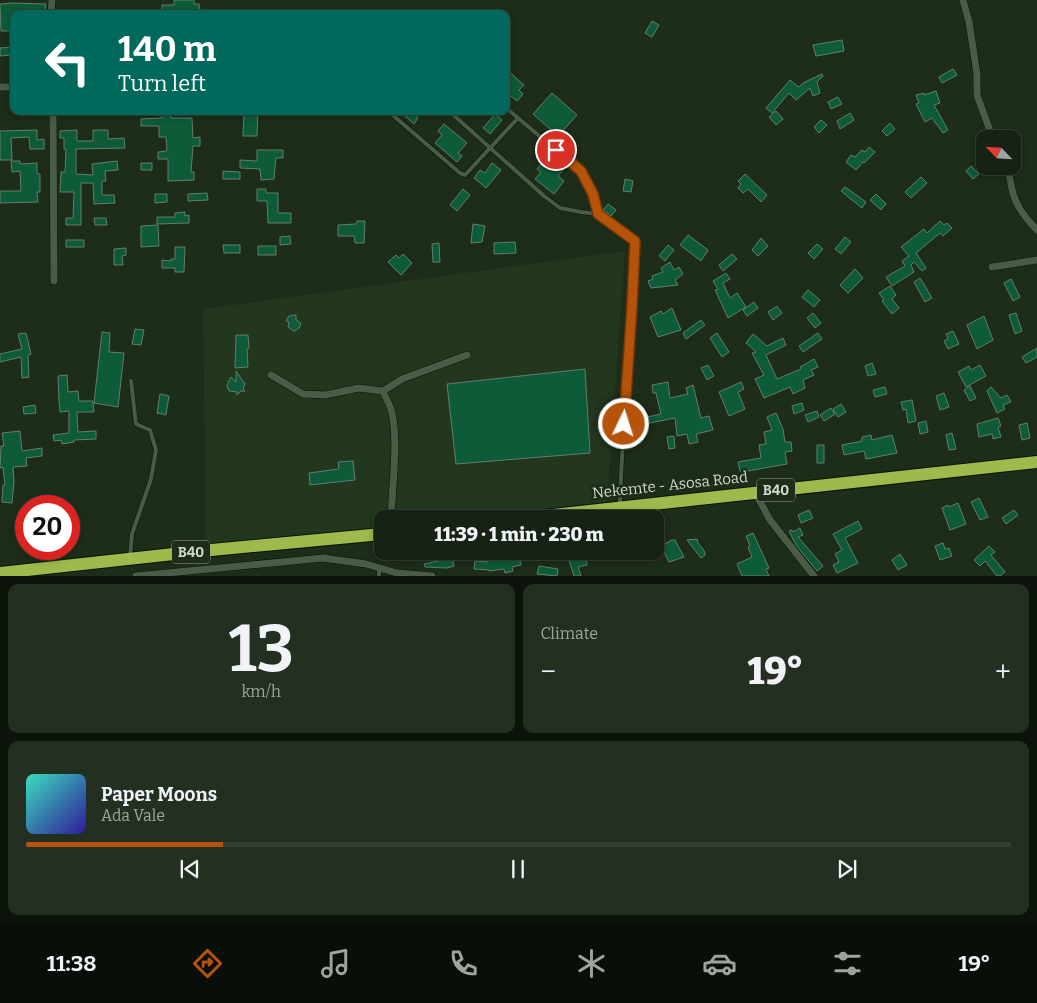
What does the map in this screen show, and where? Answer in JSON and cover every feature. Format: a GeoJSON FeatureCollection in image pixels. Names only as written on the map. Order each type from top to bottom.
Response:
{"type":"FeatureCollection","features":[{"type":"Feature","properties":{"kind":"highway","name":"Nekemte - Asosa Road"},"geometry":{"type":"LineString","coordinates":[[594,510],[1037,462]]}},
{"type":"Feature","properties":{"kind":"highway","name":"B40"},"geometry":{"type":"LineString","coordinates":[[0,573],[374,535]]}},
{"type":"Feature","properties":{"kind":"street"},"geometry":{"type":"LineString","coordinates":[[964,0],[977,74],[977,95],[990,130]]}},
{"type":"Feature","properties":{"kind":"street"},"geometry":{"type":"LineString","coordinates":[[53,115],[54,281]]}},
{"type":"Feature","properties":{"kind":"street"},"geometry":{"type":"LineString","coordinates":[[1010,175],[1012,191],[1018,205],[1037,230]]}},
{"type":"Feature","properties":{"kind":"street"},"geometry":{"type":"LineString","coordinates":[[992,267],[1037,260]]}},
{"type":"Feature","properties":{"kind":"street"},"geometry":{"type":"LineString","coordinates":[[271,375],[303,394],[325,395],[359,388],[383,391],[402,378],[467,355]]}},
{"type":"Feature","properties":{"kind":"street"},"geometry":{"type":"LineString","coordinates":[[383,391],[391,410],[393,431],[391,510]]}},
{"type":"Feature","properties":{"kind":"street"},"geometry":{"type":"LineString","coordinates":[[754,492],[770,520],[814,576]]}},
{"type":"Feature","properties":{"kind":"street"},"geometry":{"type":"LineString","coordinates":[[136,576],[323,558],[366,564],[397,572],[432,576]]}},
{"type":"Feature","properties":{"kind":"lane"},"geometry":{"type":"LineString","coordinates":[[510,111],[581,171],[593,194],[598,214]]}},
{"type":"Feature","properties":{"kind":"lane"},"geometry":{"type":"LineString","coordinates":[[393,115],[460,173],[465,175],[518,118]]}},
{"type":"Feature","properties":{"kind":"lane"},"geometry":{"type":"LineString","coordinates":[[455,115],[544,196],[560,208],[598,214],[635,241],[620,507]]}},
{"type":"Feature","properties":{"kind":"lane"},"geometry":{"type":"LineString","coordinates":[[130,559],[132,534],[151,479],[156,450],[150,430],[136,424],[131,381]]}},
{"type":"Feature","properties":{"kind":"lane"},"geometry":{"type":"LineString","coordinates":[[379,567],[379,576]]}},
{"type":"Feature","properties":{"kind":"shaded area"},"geometry":{"type":"Polygon","coordinates":[[[625,251],[606,510],[374,510],[374,537],[206,554],[203,309],[625,251]]]}},
{"type":"Feature","properties":{"kind":"building"},"geometry":{"type":"Polygon","coordinates":[[[174,0],[194,0],[194,4],[199,4],[200,10],[162,10],[162,5],[174,5],[174,0]]]}},
{"type":"Feature","properties":{"kind":"building"},"geometry":{"type":"Polygon","coordinates":[[[0,4],[46,4],[45,10],[10,10],[10,31],[1,31],[0,4]]]}},
{"type":"Feature","properties":{"kind":"building"},"geometry":{"type":"Polygon","coordinates":[[[652,21],[659,25],[652,37],[645,33],[652,21]]]}},
{"type":"Feature","properties":{"kind":"building"},"geometry":{"type":"Polygon","coordinates":[[[842,40],[844,51],[816,56],[813,45],[842,40]]]}},
{"type":"Feature","properties":{"kind":"building"},"geometry":{"type":"Polygon","coordinates":[[[10,47],[10,55],[0,56],[0,48],[10,47]]]}},
{"type":"Feature","properties":{"kind":"building"},"geometry":{"type":"Polygon","coordinates":[[[953,69],[957,75],[942,83],[939,77],[953,69]]]}},
{"type":"Feature","properties":{"kind":"building"},"geometry":{"type":"Polygon","coordinates":[[[510,73],[524,85],[519,90],[523,94],[517,101],[510,95],[510,73]]]}},
{"type":"Feature","properties":{"kind":"building"},"geometry":{"type":"Polygon","coordinates":[[[822,74],[823,76],[817,82],[820,93],[813,96],[810,88],[796,100],[789,93],[772,113],[766,108],[790,80],[799,87],[803,83],[822,74]]]}},
{"type":"Feature","properties":{"kind":"building"},"geometry":{"type":"Polygon","coordinates":[[[936,91],[940,103],[934,105],[948,130],[943,133],[932,118],[925,122],[916,104],[919,103],[916,95],[924,93],[924,95],[936,91]]]}},
{"type":"Feature","properties":{"kind":"building"},"geometry":{"type":"Polygon","coordinates":[[[552,93],[577,115],[558,136],[533,114],[552,93]]]}},
{"type":"Feature","properties":{"kind":"building"},"geometry":{"type":"Polygon","coordinates":[[[838,97],[842,104],[831,109],[828,102],[838,97]]]}},
{"type":"Feature","properties":{"kind":"building"},"geometry":{"type":"Polygon","coordinates":[[[776,111],[783,119],[776,125],[769,117],[776,111]]]}},
{"type":"Feature","properties":{"kind":"building"},"geometry":{"type":"Polygon","coordinates":[[[850,113],[854,120],[840,129],[837,121],[850,113]]]}},
{"type":"Feature","properties":{"kind":"building"},"geometry":{"type":"Polygon","coordinates":[[[162,115],[171,115],[171,118],[192,118],[193,138],[200,137],[200,146],[193,146],[191,172],[194,172],[194,180],[168,181],[168,159],[158,159],[158,152],[167,151],[166,137],[159,137],[159,126],[141,126],[141,119],[162,118],[162,115]]]}},
{"type":"Feature","properties":{"kind":"building"},"geometry":{"type":"Polygon","coordinates":[[[244,115],[258,115],[257,136],[243,136],[244,115]]]}},
{"type":"Feature","properties":{"kind":"building"},"geometry":{"type":"Polygon","coordinates":[[[404,115],[415,115],[418,118],[414,124],[404,115]]]}},
{"type":"Feature","properties":{"kind":"building"},"geometry":{"type":"Polygon","coordinates":[[[494,115],[502,120],[490,134],[483,128],[494,115]]]}},
{"type":"Feature","properties":{"kind":"building"},"geometry":{"type":"Polygon","coordinates":[[[821,120],[827,125],[819,133],[814,127],[821,120]]]}},
{"type":"Feature","properties":{"kind":"building"},"geometry":{"type":"Polygon","coordinates":[[[890,123],[895,129],[887,136],[882,131],[890,123]]]}},
{"type":"Feature","properties":{"kind":"building"},"geometry":{"type":"Polygon","coordinates":[[[444,124],[467,143],[458,153],[462,156],[457,162],[435,143],[442,135],[438,131],[444,124]]]}},
{"type":"Feature","properties":{"kind":"building"},"geometry":{"type":"Polygon","coordinates":[[[37,130],[37,140],[44,139],[44,149],[30,149],[29,137],[11,138],[12,160],[0,160],[0,131],[37,130]]]}},
{"type":"Feature","properties":{"kind":"building"},"geometry":{"type":"Polygon","coordinates":[[[77,130],[77,141],[93,141],[93,130],[108,130],[108,139],[124,138],[125,148],[76,149],[76,174],[93,175],[92,164],[117,161],[118,170],[105,171],[106,181],[102,181],[102,195],[114,195],[115,203],[94,204],[93,183],[81,183],[81,225],[66,225],[66,218],[73,218],[74,192],[60,192],[61,172],[65,172],[66,149],[64,149],[64,138],[60,138],[60,131],[77,130]]]}},
{"type":"Feature","properties":{"kind":"building"},"geometry":{"type":"Polygon","coordinates":[[[869,147],[875,152],[856,170],[846,162],[851,155],[855,157],[862,150],[865,152],[869,147]]]}},
{"type":"Feature","properties":{"kind":"building"},"geometry":{"type":"Polygon","coordinates":[[[257,150],[283,150],[283,158],[276,158],[274,179],[261,180],[260,169],[240,168],[240,160],[257,161],[257,150]]]}},
{"type":"Feature","properties":{"kind":"building"},"geometry":{"type":"Polygon","coordinates":[[[544,160],[549,163],[551,160],[563,170],[558,176],[564,181],[554,194],[535,179],[541,172],[537,169],[544,160]]]}},
{"type":"Feature","properties":{"kind":"building"},"geometry":{"type":"Polygon","coordinates":[[[11,161],[20,161],[20,164],[37,163],[37,174],[40,174],[40,192],[37,192],[38,202],[0,203],[0,191],[21,191],[20,171],[12,172],[11,161]]]}},
{"type":"Feature","properties":{"kind":"building"},"geometry":{"type":"Polygon","coordinates":[[[141,163],[152,163],[152,170],[141,170],[141,163]]]}},
{"type":"Feature","properties":{"kind":"building"},"geometry":{"type":"Polygon","coordinates":[[[492,163],[501,170],[486,188],[474,178],[480,170],[485,173],[492,163]]]}},
{"type":"Feature","properties":{"kind":"building"},"geometry":{"type":"Polygon","coordinates":[[[971,166],[978,175],[973,179],[966,171],[971,166]]]}},
{"type":"Feature","properties":{"kind":"building"},"geometry":{"type":"Polygon","coordinates":[[[223,171],[240,172],[240,179],[223,179],[223,171]]]}},
{"type":"Feature","properties":{"kind":"building"},"geometry":{"type":"Polygon","coordinates":[[[745,174],[767,195],[761,202],[748,189],[743,193],[738,188],[741,184],[738,181],[745,174]]]}},
{"type":"Feature","properties":{"kind":"building"},"geometry":{"type":"Polygon","coordinates":[[[921,177],[927,183],[911,198],[905,192],[921,177]]]}},
{"type":"Feature","properties":{"kind":"building"},"geometry":{"type":"Polygon","coordinates":[[[625,179],[633,181],[631,192],[623,191],[625,179]]]}},
{"type":"Feature","properties":{"kind":"building"},"geometry":{"type":"Polygon","coordinates":[[[845,187],[866,202],[862,208],[841,191],[845,187]]]}},
{"type":"Feature","properties":{"kind":"building"},"geometry":{"type":"Polygon","coordinates":[[[257,189],[266,189],[266,193],[278,193],[278,213],[291,213],[291,223],[268,223],[267,201],[257,201],[257,189]]]}},
{"type":"Feature","properties":{"kind":"building"},"geometry":{"type":"Polygon","coordinates":[[[463,189],[470,195],[457,211],[450,205],[463,189]]]}},
{"type":"Feature","properties":{"kind":"building"},"geometry":{"type":"Polygon","coordinates":[[[207,193],[208,200],[188,201],[188,194],[207,193]]]}},
{"type":"Feature","properties":{"kind":"building"},"geometry":{"type":"Polygon","coordinates":[[[155,194],[167,194],[167,202],[155,203],[155,194]]]}},
{"type":"Feature","properties":{"kind":"building"},"geometry":{"type":"Polygon","coordinates":[[[876,194],[886,204],[881,210],[870,200],[876,194]]]}},
{"type":"Feature","properties":{"kind":"building"},"geometry":{"type":"Polygon","coordinates":[[[608,204],[616,210],[611,216],[603,210],[608,204]]]}},
{"type":"Feature","properties":{"kind":"building"},"geometry":{"type":"Polygon","coordinates":[[[185,212],[185,216],[189,215],[189,223],[157,224],[157,217],[175,217],[175,213],[185,212]]]}},
{"type":"Feature","properties":{"kind":"building"},"geometry":{"type":"Polygon","coordinates":[[[94,218],[106,218],[107,225],[95,225],[94,218]]]}},
{"type":"Feature","properties":{"kind":"building"},"geometry":{"type":"Polygon","coordinates":[[[357,221],[365,221],[364,243],[355,243],[354,236],[338,236],[338,225],[356,224],[357,221]]]}},
{"type":"Feature","properties":{"kind":"building"},"geometry":{"type":"Polygon","coordinates":[[[940,221],[944,225],[947,223],[952,228],[943,236],[940,233],[916,253],[926,268],[922,271],[914,262],[911,265],[914,272],[892,286],[886,277],[905,266],[902,261],[909,256],[901,247],[924,229],[927,233],[940,221]]]}},
{"type":"Feature","properties":{"kind":"building"},"geometry":{"type":"Polygon","coordinates":[[[473,224],[485,226],[482,242],[471,243],[473,224]]]}},
{"type":"Feature","properties":{"kind":"building"},"geometry":{"type":"Polygon","coordinates":[[[158,225],[159,246],[141,247],[141,226],[158,225]]]}},
{"type":"Feature","properties":{"kind":"building"},"geometry":{"type":"Polygon","coordinates":[[[688,235],[708,250],[701,261],[680,245],[688,235]]]}},
{"type":"Feature","properties":{"kind":"building"},"geometry":{"type":"Polygon","coordinates":[[[290,236],[291,244],[280,245],[280,237],[290,236]]]}},
{"type":"Feature","properties":{"kind":"building"},"geometry":{"type":"Polygon","coordinates":[[[845,237],[851,242],[841,254],[835,249],[845,237]]]}},
{"type":"Feature","properties":{"kind":"building"},"geometry":{"type":"Polygon","coordinates":[[[761,238],[768,246],[758,256],[752,250],[761,238]]]}},
{"type":"Feature","properties":{"kind":"building"},"geometry":{"type":"Polygon","coordinates":[[[66,240],[84,240],[84,247],[66,247],[66,240]]]}},
{"type":"Feature","properties":{"kind":"building"},"geometry":{"type":"Polygon","coordinates":[[[515,242],[516,253],[494,254],[494,243],[515,242]]]}},
{"type":"Feature","properties":{"kind":"building"},"geometry":{"type":"Polygon","coordinates":[[[439,243],[440,262],[433,262],[432,244],[439,243]]]}},
{"type":"Feature","properties":{"kind":"building"},"geometry":{"type":"Polygon","coordinates":[[[817,244],[823,249],[814,259],[808,253],[817,244]]]}},
{"type":"Feature","properties":{"kind":"building"},"geometry":{"type":"Polygon","coordinates":[[[223,245],[240,245],[240,253],[224,253],[223,245]]]}},
{"type":"Feature","properties":{"kind":"building"},"geometry":{"type":"Polygon","coordinates":[[[668,245],[674,250],[665,261],[659,256],[668,245]]]}},
{"type":"Feature","properties":{"kind":"building"},"geometry":{"type":"Polygon","coordinates":[[[258,246],[276,246],[276,255],[258,255],[258,246]]]}},
{"type":"Feature","properties":{"kind":"building"},"geometry":{"type":"Polygon","coordinates":[[[175,247],[185,247],[184,272],[175,272],[175,268],[162,268],[162,260],[171,261],[171,259],[175,259],[175,247]]]}},
{"type":"Feature","properties":{"kind":"building"},"geometry":{"type":"Polygon","coordinates":[[[126,248],[126,255],[122,256],[123,265],[114,265],[114,249],[126,248]]]}},
{"type":"Feature","properties":{"kind":"building"},"geometry":{"type":"Polygon","coordinates":[[[403,254],[412,263],[401,275],[388,262],[396,255],[399,258],[403,254]]]}},
{"type":"Feature","properties":{"kind":"building"},"geometry":{"type":"Polygon","coordinates":[[[732,254],[737,259],[723,271],[719,265],[732,254]]]}},
{"type":"Feature","properties":{"kind":"building"},"geometry":{"type":"Polygon","coordinates":[[[670,262],[674,270],[679,267],[683,274],[675,280],[678,285],[651,288],[648,281],[653,279],[652,276],[663,272],[661,268],[670,262]]]}},
{"type":"Feature","properties":{"kind":"building"},"geometry":{"type":"Polygon","coordinates":[[[855,269],[863,278],[848,293],[840,285],[855,269]]]}},
{"type":"Feature","properties":{"kind":"building"},"geometry":{"type":"Polygon","coordinates":[[[726,273],[730,279],[723,283],[730,298],[737,293],[746,307],[728,318],[715,290],[718,289],[713,281],[726,273]]]}},
{"type":"Feature","properties":{"kind":"building"},"geometry":{"type":"Polygon","coordinates":[[[920,278],[932,298],[925,302],[914,282],[920,278]]]}},
{"type":"Feature","properties":{"kind":"building"},"geometry":{"type":"Polygon","coordinates":[[[1011,279],[1020,297],[1013,301],[1004,283],[1011,279]]]}},
{"type":"Feature","properties":{"kind":"building"},"geometry":{"type":"Polygon","coordinates":[[[890,286],[896,295],[892,299],[899,308],[892,314],[882,301],[884,300],[879,293],[890,286]]]}},
{"type":"Feature","properties":{"kind":"building"},"geometry":{"type":"Polygon","coordinates":[[[808,290],[820,300],[814,307],[802,297],[808,290]]]}},
{"type":"Feature","properties":{"kind":"building"},"geometry":{"type":"Polygon","coordinates":[[[754,302],[758,308],[747,316],[743,310],[754,302]]]}},
{"type":"Feature","properties":{"kind":"building"},"geometry":{"type":"Polygon","coordinates":[[[777,306],[782,313],[773,320],[768,312],[777,306]]]}},
{"type":"Feature","properties":{"kind":"building"},"geometry":{"type":"Polygon","coordinates":[[[672,308],[681,330],[658,337],[650,317],[661,311],[663,314],[672,308]]]}},
{"type":"Feature","properties":{"kind":"building"},"geometry":{"type":"Polygon","coordinates":[[[813,313],[821,323],[815,328],[807,318],[813,313]]]}},
{"type":"Feature","properties":{"kind":"building"},"geometry":{"type":"Polygon","coordinates":[[[1016,313],[1022,331],[1015,334],[1009,315],[1016,313]]]}},
{"type":"Feature","properties":{"kind":"building"},"geometry":{"type":"Polygon","coordinates":[[[296,315],[296,320],[301,323],[295,331],[288,327],[289,322],[286,321],[289,316],[296,315]]]}},
{"type":"Feature","properties":{"kind":"building"},"geometry":{"type":"Polygon","coordinates":[[[984,316],[993,340],[977,349],[967,325],[984,316]]]}},
{"type":"Feature","properties":{"kind":"building"},"geometry":{"type":"Polygon","coordinates":[[[701,320],[705,325],[686,339],[683,333],[701,320]]]}},
{"type":"Feature","properties":{"kind":"building"},"geometry":{"type":"Polygon","coordinates":[[[135,329],[144,330],[141,345],[132,344],[135,329]]]}},
{"type":"Feature","properties":{"kind":"building"},"geometry":{"type":"Polygon","coordinates":[[[953,331],[959,344],[948,349],[944,341],[948,339],[946,334],[953,331]]]}},
{"type":"Feature","properties":{"kind":"building"},"geometry":{"type":"Polygon","coordinates":[[[102,332],[110,333],[109,352],[124,353],[118,407],[94,403],[102,332]]]}},
{"type":"Feature","properties":{"kind":"building"},"geometry":{"type":"Polygon","coordinates":[[[26,333],[31,354],[28,355],[29,377],[22,378],[21,357],[0,362],[0,354],[22,349],[18,334],[26,333]]]}},
{"type":"Feature","properties":{"kind":"building"},"geometry":{"type":"Polygon","coordinates":[[[717,333],[729,352],[722,357],[710,338],[717,333]]]}},
{"type":"Feature","properties":{"kind":"building"},"geometry":{"type":"Polygon","coordinates":[[[818,333],[822,339],[803,352],[799,346],[818,333]]]}},
{"type":"Feature","properties":{"kind":"building"},"geometry":{"type":"Polygon","coordinates":[[[753,334],[767,346],[783,338],[786,345],[766,355],[777,379],[801,369],[800,367],[814,359],[818,367],[811,370],[814,375],[803,380],[805,388],[793,394],[790,387],[764,398],[755,379],[764,375],[752,353],[756,352],[746,343],[753,334]]]}},
{"type":"Feature","properties":{"kind":"building"},"geometry":{"type":"Polygon","coordinates":[[[236,335],[248,335],[248,367],[235,368],[236,335]]]}},
{"type":"Feature","properties":{"kind":"building"},"geometry":{"type":"Polygon","coordinates":[[[1037,348],[1037,357],[1026,363],[1022,357],[1037,348]]]}},
{"type":"Feature","properties":{"kind":"building"},"geometry":{"type":"Polygon","coordinates":[[[872,363],[876,374],[868,376],[865,366],[872,363]]]}},
{"type":"Feature","properties":{"kind":"building"},"geometry":{"type":"Polygon","coordinates":[[[708,365],[714,376],[707,380],[701,368],[708,365]]]}},
{"type":"Feature","properties":{"kind":"building"},"geometry":{"type":"Polygon","coordinates":[[[980,365],[986,376],[966,387],[958,372],[969,366],[971,370],[980,365]]]}},
{"type":"Feature","properties":{"kind":"building"},"geometry":{"type":"Polygon","coordinates":[[[585,369],[590,453],[456,464],[447,384],[585,369]]]}},
{"type":"Feature","properties":{"kind":"building"},"geometry":{"type":"Polygon","coordinates":[[[236,371],[245,384],[243,389],[245,391],[241,391],[237,395],[237,392],[229,391],[227,385],[231,377],[236,382],[236,371]]]}},
{"type":"Feature","properties":{"kind":"building"},"geometry":{"type":"Polygon","coordinates":[[[67,375],[68,392],[78,391],[79,401],[93,401],[94,412],[77,412],[78,432],[96,431],[96,439],[74,440],[74,442],[62,444],[61,440],[54,441],[53,435],[69,433],[69,411],[60,412],[58,376],[67,375]]]}},
{"type":"Feature","properties":{"kind":"building"},"geometry":{"type":"Polygon","coordinates":[[[668,382],[670,398],[688,394],[686,388],[693,385],[701,418],[709,416],[713,430],[696,434],[698,442],[689,444],[687,434],[677,436],[675,418],[635,426],[634,420],[661,414],[652,385],[668,382]]]}},
{"type":"Feature","properties":{"kind":"building"},"geometry":{"type":"Polygon","coordinates":[[[741,382],[744,389],[738,392],[745,409],[729,416],[719,392],[741,382]]]}},
{"type":"Feature","properties":{"kind":"building"},"geometry":{"type":"Polygon","coordinates":[[[970,386],[976,398],[970,401],[964,390],[970,386]]]}},
{"type":"Feature","properties":{"kind":"building"},"geometry":{"type":"Polygon","coordinates":[[[885,387],[887,394],[875,397],[873,390],[885,387]]]}},
{"type":"Feature","properties":{"kind":"building"},"geometry":{"type":"Polygon","coordinates":[[[991,387],[1001,398],[1007,395],[1011,402],[1003,405],[1005,409],[997,413],[987,391],[991,387]]]}},
{"type":"Feature","properties":{"kind":"building"},"geometry":{"type":"Polygon","coordinates":[[[944,393],[949,407],[940,410],[936,396],[944,393]]]}},
{"type":"Feature","properties":{"kind":"building"},"geometry":{"type":"Polygon","coordinates":[[[160,394],[169,396],[166,415],[157,413],[160,394]]]}},
{"type":"Feature","properties":{"kind":"building"},"geometry":{"type":"Polygon","coordinates":[[[912,400],[916,421],[908,423],[906,409],[903,410],[901,402],[912,400]]]}},
{"type":"Feature","properties":{"kind":"building"},"geometry":{"type":"Polygon","coordinates":[[[802,403],[804,410],[794,414],[792,406],[802,403]]]}},
{"type":"Feature","properties":{"kind":"building"},"geometry":{"type":"Polygon","coordinates":[[[841,404],[846,412],[838,417],[833,409],[841,404]]]}},
{"type":"Feature","properties":{"kind":"building"},"geometry":{"type":"Polygon","coordinates":[[[35,405],[36,413],[24,414],[23,407],[35,405]]]}},
{"type":"Feature","properties":{"kind":"building"},"geometry":{"type":"Polygon","coordinates":[[[831,408],[835,414],[824,421],[820,415],[831,408]]]}},
{"type":"Feature","properties":{"kind":"building"},"geometry":{"type":"Polygon","coordinates":[[[817,411],[819,417],[808,422],[805,415],[817,411]]]}},
{"type":"Feature","properties":{"kind":"building"},"geometry":{"type":"Polygon","coordinates":[[[776,413],[783,429],[785,442],[791,442],[792,451],[785,452],[787,464],[740,471],[738,462],[761,458],[759,445],[766,444],[764,432],[772,430],[767,417],[776,413]]]}},
{"type":"Feature","properties":{"kind":"building"},"geometry":{"type":"Polygon","coordinates":[[[998,418],[1001,426],[998,427],[1001,437],[993,439],[992,434],[979,437],[977,424],[998,418]]]}},
{"type":"Feature","properties":{"kind":"building"},"geometry":{"type":"Polygon","coordinates":[[[926,421],[928,432],[920,434],[918,423],[926,421]]]}},
{"type":"Feature","properties":{"kind":"building"},"geometry":{"type":"Polygon","coordinates":[[[1027,423],[1030,438],[1022,440],[1019,425],[1027,423]]]}},
{"type":"Feature","properties":{"kind":"building"},"geometry":{"type":"Polygon","coordinates":[[[20,431],[22,451],[42,448],[42,456],[26,458],[27,466],[13,467],[12,503],[2,502],[3,485],[5,485],[3,467],[0,468],[1,446],[4,446],[2,433],[20,431]]]}},
{"type":"Feature","properties":{"kind":"building"},"geometry":{"type":"Polygon","coordinates":[[[952,433],[956,449],[949,450],[946,435],[952,433]]]}},
{"type":"Feature","properties":{"kind":"building"},"geometry":{"type":"Polygon","coordinates":[[[871,435],[872,440],[892,435],[897,453],[866,459],[864,451],[844,455],[842,445],[862,441],[862,437],[871,435]]]}},
{"type":"Feature","properties":{"kind":"building"},"geometry":{"type":"Polygon","coordinates":[[[674,436],[675,448],[669,449],[667,437],[674,436]]]}},
{"type":"Feature","properties":{"kind":"building"},"geometry":{"type":"Polygon","coordinates":[[[817,445],[824,445],[824,463],[817,463],[817,445]]]}},
{"type":"Feature","properties":{"kind":"building"},"geometry":{"type":"Polygon","coordinates":[[[353,461],[355,480],[310,485],[309,473],[339,469],[338,462],[353,461]]]}},
{"type":"Feature","properties":{"kind":"building"},"geometry":{"type":"Polygon","coordinates":[[[979,498],[988,517],[980,520],[971,502],[979,498]]]}},
{"type":"Feature","properties":{"kind":"building"},"geometry":{"type":"Polygon","coordinates":[[[958,503],[966,524],[950,530],[942,508],[958,503]]]}},
{"type":"Feature","properties":{"kind":"building"},"geometry":{"type":"Polygon","coordinates":[[[809,510],[813,518],[801,523],[798,515],[809,510]]]}},
{"type":"Feature","properties":{"kind":"building"},"geometry":{"type":"Polygon","coordinates":[[[1014,510],[1018,515],[1006,524],[1002,518],[1014,510]]]}},
{"type":"Feature","properties":{"kind":"building"},"geometry":{"type":"Polygon","coordinates":[[[858,521],[862,529],[845,538],[858,563],[837,573],[833,565],[839,562],[835,554],[842,550],[833,534],[858,521]]]}},
{"type":"Feature","properties":{"kind":"building"},"geometry":{"type":"Polygon","coordinates":[[[800,528],[803,535],[798,537],[823,566],[817,571],[796,545],[789,531],[792,530],[793,532],[800,528]]]}},
{"type":"Feature","properties":{"kind":"building"},"geometry":{"type":"Polygon","coordinates":[[[753,533],[769,568],[766,569],[769,576],[742,576],[737,564],[752,557],[746,536],[753,533]]]}},
{"type":"Feature","properties":{"kind":"building"},"geometry":{"type":"Polygon","coordinates":[[[697,539],[705,552],[705,555],[701,558],[687,540],[697,539]]]}},
{"type":"Feature","properties":{"kind":"building"},"geometry":{"type":"Polygon","coordinates":[[[675,540],[684,557],[669,562],[664,552],[664,544],[675,540]]]}},
{"type":"Feature","properties":{"kind":"building"},"geometry":{"type":"Polygon","coordinates":[[[943,543],[945,549],[949,548],[952,556],[940,560],[935,546],[943,543]]]}},
{"type":"Feature","properties":{"kind":"building"},"geometry":{"type":"Polygon","coordinates":[[[989,546],[995,552],[991,555],[1005,572],[1000,576],[997,576],[985,561],[980,566],[974,560],[989,546]]]}},
{"type":"Feature","properties":{"kind":"building"},"geometry":{"type":"Polygon","coordinates":[[[900,554],[907,565],[898,570],[892,560],[900,554]]]}},
{"type":"Feature","properties":{"kind":"building"},"geometry":{"type":"Polygon","coordinates":[[[452,560],[454,566],[447,568],[425,567],[424,564],[452,560]]]}},
{"type":"Feature","properties":{"kind":"building"},"geometry":{"type":"Polygon","coordinates":[[[488,560],[520,560],[521,565],[512,567],[513,571],[505,573],[504,569],[489,571],[474,569],[475,561],[488,562],[488,560]]]}},
{"type":"Feature","properties":{"kind":"building"},"geometry":{"type":"Polygon","coordinates":[[[569,560],[586,560],[587,565],[578,567],[581,576],[574,576],[569,560]]]}},
{"type":"Feature","properties":{"kind":"building"},"geometry":{"type":"Polygon","coordinates":[[[539,566],[558,569],[557,576],[537,574],[539,566]]]}},
{"type":"Feature","properties":{"kind":"route"},"geometry":{"type":"LineString","coordinates":[[556,150],[581,171],[593,194],[598,214],[635,241],[624,424]]}}]}
